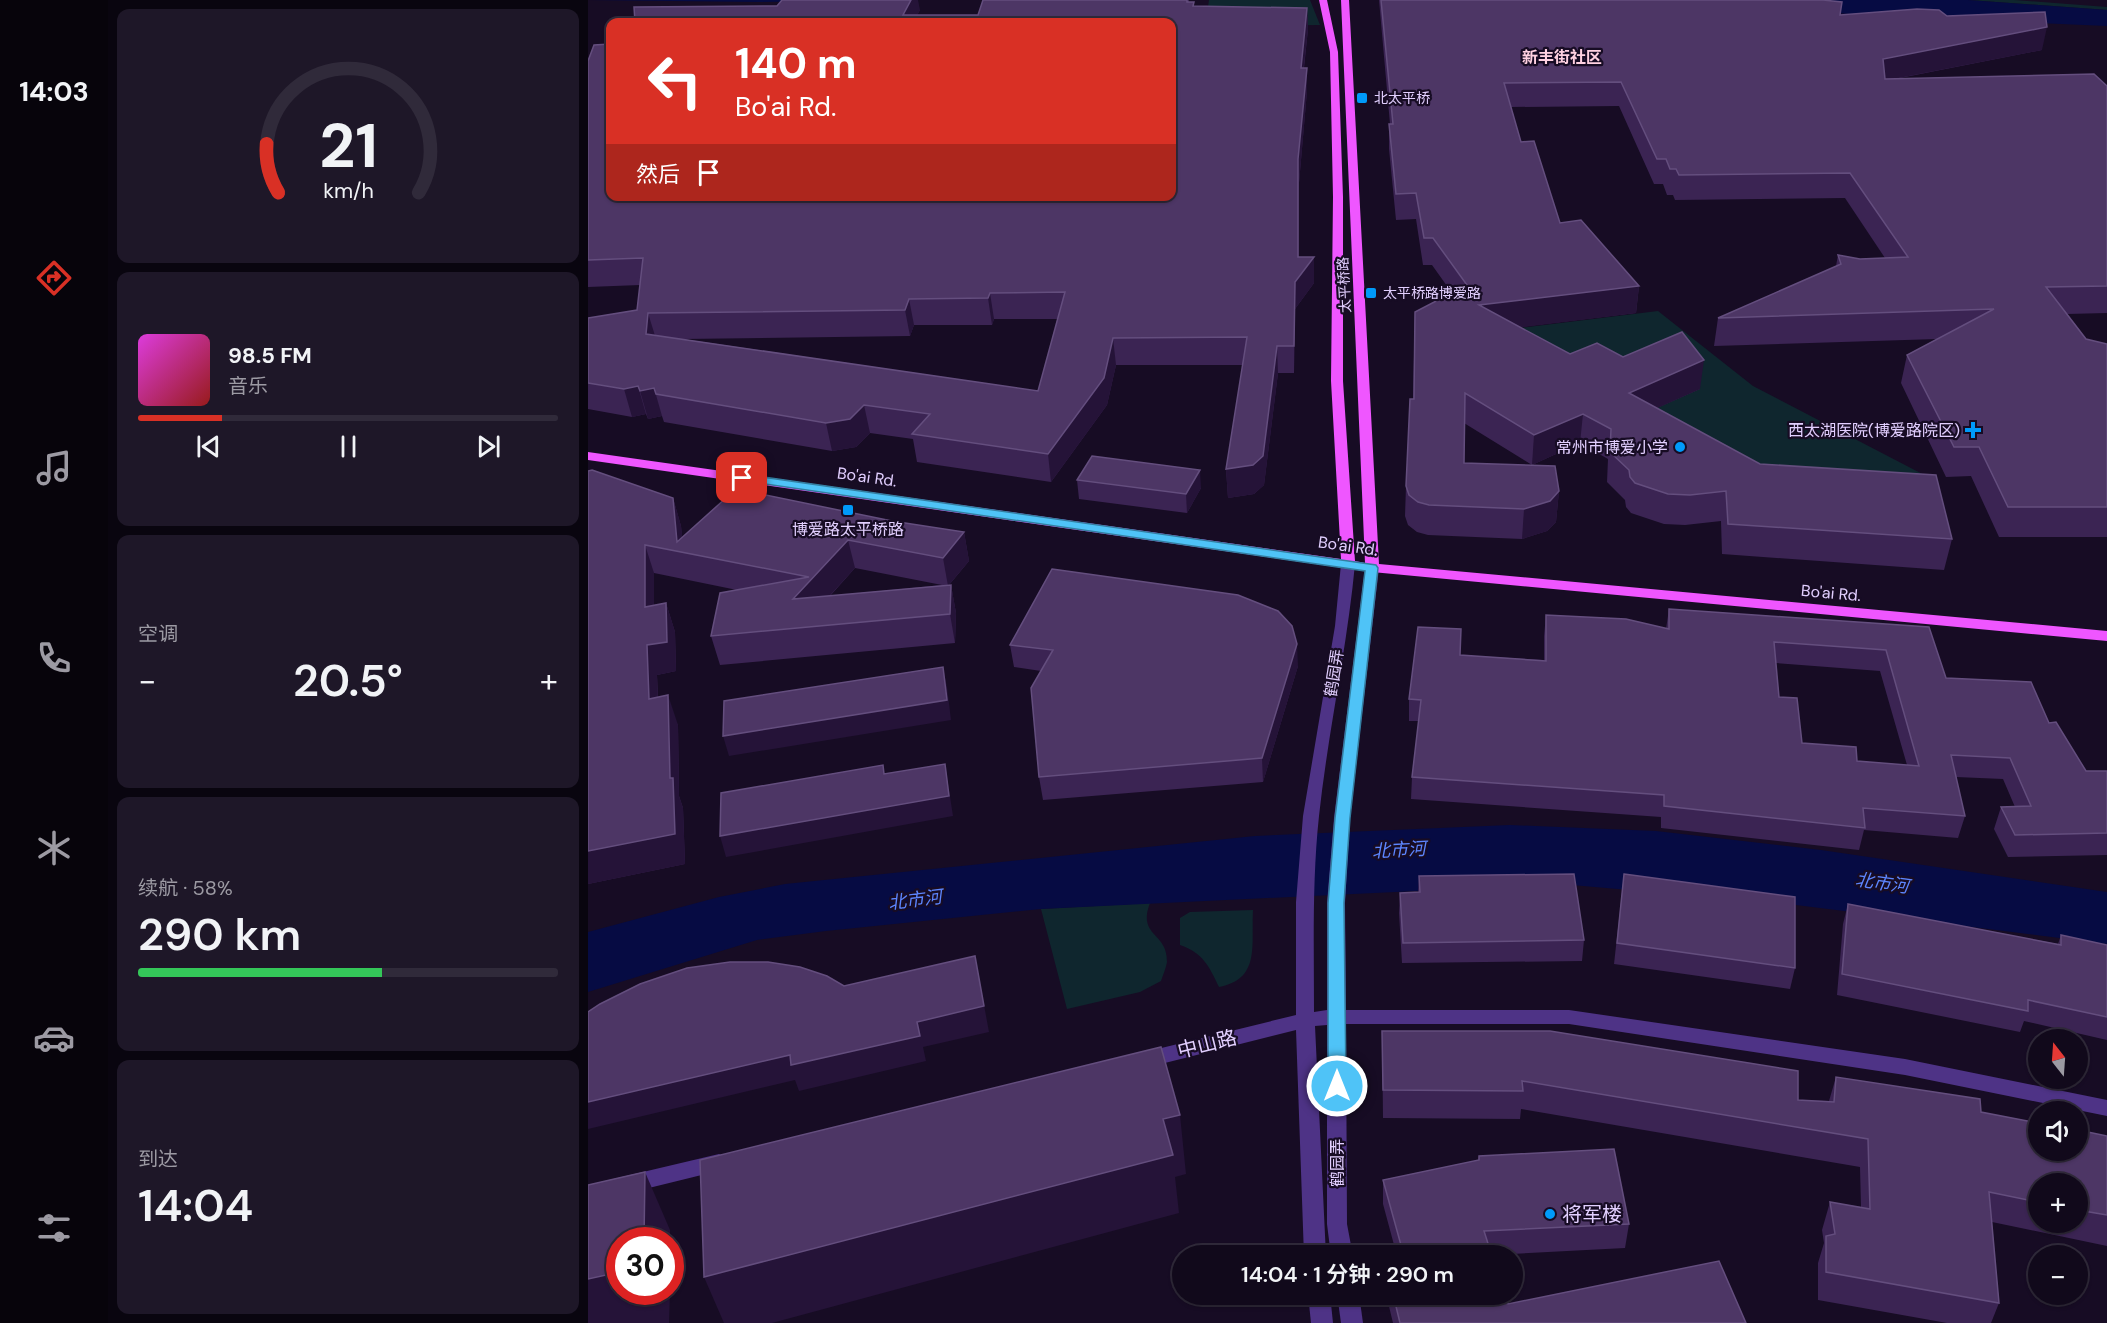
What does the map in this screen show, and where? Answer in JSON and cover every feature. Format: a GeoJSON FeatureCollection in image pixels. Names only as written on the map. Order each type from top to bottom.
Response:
{"type":"FeatureCollection","features":[{"type":"Feature","properties":{"kind":"main road"},"geometry":{"type":"LineString","coordinates":[[1323,0],[1334,52],[1338,197],[1337,381],[1348,564]]}},
{"type":"Feature","properties":{"kind":"main road","name":"太平桥路"},"geometry":{"type":"LineString","coordinates":[[1345,0],[1372,568]]}},
{"type":"Feature","properties":{"kind":"main road","name":"Bo'ai Rd."},"geometry":{"type":"LineString","coordinates":[[588,456],[1372,568],[2107,636]]}},
{"type":"Feature","properties":{"kind":"street","name":"鹤园弄"},"geometry":{"type":"LineString","coordinates":[[1314,1245],[1305,1020],[1305,902],[1311,816],[1342,626],[1348,564]]}},
{"type":"Feature","properties":{"kind":"street","name":"鹤园弄"},"geometry":{"type":"LineString","coordinates":[[1341,1245],[1338,1224],[1336,903],[1342,818],[1372,568]]}},
{"type":"Feature","properties":{"kind":"street","name":"中山路"},"geometry":{"type":"LineString","coordinates":[[1123,1065],[1305,1020],[1336,1017],[1569,1017],[1905,1067],[2107,1108]]}},
{"type":"Feature","properties":{"kind":"street"},"geometry":{"type":"LineString","coordinates":[[588,1194],[740,1158]]}},
{"type":"Feature","properties":{"kind":"street"},"geometry":{"type":"LineString","coordinates":[[1320,1305],[1322,1323]]}},
{"type":"Feature","properties":{"kind":"street"},"geometry":{"type":"LineString","coordinates":[[1350,1305],[1352,1323]]}},
{"type":"Feature","properties":{"kind":"shaded area"},"geometry":{"type":"Polygon","coordinates":[[[1209,0],[1310,0],[1320,25],[1205,26],[1209,0]]]}},
{"type":"Feature","properties":{"kind":"shaded area"},"geometry":{"type":"Polygon","coordinates":[[[1968,0],[2014,0],[2107,7],[2107,10],[1968,0]]]}},
{"type":"Feature","properties":{"kind":"shaded area"},"geometry":{"type":"Polygon","coordinates":[[[1658,311],[1753,386],[1930,478],[1709,468],[1511,329],[1658,311]]]}},
{"type":"Feature","properties":{"kind":"shaded area"},"geometry":{"type":"Polygon","coordinates":[[[1150,903],[1147,922],[1166,952],[1167,962],[1161,981],[1140,992],[1067,1009],[1041,909],[1150,903]]]}},
{"type":"Feature","properties":{"kind":"shaded area"},"geometry":{"type":"Polygon","coordinates":[[[1253,910],[1252,948],[1248,968],[1242,977],[1219,987],[1200,956],[1180,945],[1180,918],[1190,912],[1253,910]]]}},
{"type":"Feature","properties":{"kind":"water"},"geometry":{"type":"Polygon","coordinates":[[[588,0],[908,0],[757,2],[588,0]]]}},
{"type":"Feature","properties":{"kind":"water"},"geometry":{"type":"Polygon","coordinates":[[[1622,0],[1968,0],[2107,10],[2107,26],[1899,17],[1622,0]]]}},
{"type":"Feature","properties":{"kind":"water","name":"北市河"},"geometry":{"type":"Polygon","coordinates":[[[1510,825],[1656,831],[1821,850],[2107,892],[2107,944],[1780,903],[1560,884],[1041,909],[826,931],[757,940],[588,992],[588,932],[719,897],[785,884],[1255,836],[1510,825]]]}},
{"type":"Feature","properties":{"kind":"building"},"geometry":{"type":"Polygon","coordinates":[[[782,0],[911,0],[903,15],[978,15],[983,0],[1187,0],[1187,2],[1194,2],[1193,6],[1307,8],[1301,68],[1307,68],[1298,159],[1298,257],[1314,257],[1295,282],[1294,346],[1277,346],[1263,456],[1253,465],[1226,469],[1247,337],[1113,338],[1104,378],[1048,454],[912,434],[930,414],[864,405],[850,419],[826,423],[656,394],[654,388],[640,391],[638,386],[624,389],[588,383],[588,318],[637,310],[643,258],[588,260],[588,61],[594,45],[606,44],[606,201],[1176,201],[1176,18],[635,18],[634,7],[777,6],[782,0]],[[1065,292],[990,293],[988,298],[909,299],[905,310],[648,313],[646,334],[1038,391],[1065,292]]]}},
{"type":"Feature","properties":{"kind":"building"},"geometry":{"type":"Polygon","coordinates":[[[1381,0],[1823,0],[1842,2],[1840,15],[1917,9],[1939,10],[1947,16],[2045,12],[2047,27],[1883,59],[1885,79],[2094,74],[2107,86],[2107,286],[2046,287],[2086,339],[2107,344],[2107,507],[2008,507],[1979,447],[1954,447],[1907,355],[1994,309],[1718,318],[1841,264],[1838,255],[1860,259],[1908,257],[1850,173],[1679,175],[1676,169],[1670,169],[1666,159],[1657,159],[1621,82],[1504,83],[1521,142],[1534,141],[1560,223],[1581,220],[1639,286],[1479,305],[1570,354],[1597,343],[1623,357],[1682,332],[1704,360],[1629,393],[1760,464],[1936,475],[1952,539],[1728,524],[1726,491],[1690,495],[1668,494],[1635,483],[1630,477],[1629,470],[1610,452],[1611,429],[1583,414],[1534,435],[1465,393],[1464,463],[1555,466],[1559,491],[1550,501],[1524,509],[1429,505],[1418,502],[1409,495],[1406,486],[1410,399],[1414,399],[1415,312],[1467,285],[1433,238],[1424,238],[1416,193],[1396,194],[1389,124],[1393,124],[1381,0]]]}},
{"type":"Feature","properties":{"kind":"building"},"geometry":{"type":"Polygon","coordinates":[[[1092,456],[1200,470],[1186,494],[1077,480],[1092,456]]]}},
{"type":"Feature","properties":{"kind":"building"},"geometry":{"type":"Polygon","coordinates":[[[592,470],[673,498],[677,542],[736,489],[892,521],[964,532],[943,558],[848,540],[793,599],[951,585],[950,614],[711,636],[720,593],[809,577],[645,545],[645,607],[666,603],[667,642],[647,645],[649,699],[668,695],[670,778],[673,778],[675,834],[588,851],[588,471],[592,470]]]}},
{"type":"Feature","properties":{"kind":"building"},"geometry":{"type":"Polygon","coordinates":[[[1052,569],[1238,595],[1278,611],[1292,626],[1297,644],[1262,758],[1039,777],[1031,688],[1053,650],[1010,645],[1052,569]]]}},
{"type":"Feature","properties":{"kind":"building"},"geometry":{"type":"Polygon","coordinates":[[[1669,609],[1929,627],[1946,678],[2031,682],[2049,723],[2056,722],[2086,771],[2107,771],[2107,833],[2015,835],[2001,807],[2031,806],[2010,758],[1951,755],[1965,816],[1863,808],[1865,828],[1664,806],[1664,795],[1412,777],[1421,700],[1409,699],[1418,627],[1461,629],[1460,655],[1546,661],[1546,615],[1626,619],[1669,629],[1669,609]],[[1774,642],[1779,697],[1797,698],[1802,743],[1856,747],[1857,761],[1919,766],[1886,650],[1774,642]]]}},
{"type":"Feature","properties":{"kind":"building"},"geometry":{"type":"Polygon","coordinates":[[[943,667],[947,700],[723,736],[724,701],[943,667]]]}},
{"type":"Feature","properties":{"kind":"building"},"geometry":{"type":"Polygon","coordinates":[[[945,764],[949,796],[720,836],[721,793],[883,765],[884,774],[945,764]]]}},
{"type":"Feature","properties":{"kind":"building"},"geometry":{"type":"Polygon","coordinates":[[[1574,874],[1584,940],[1403,943],[1400,893],[1420,892],[1419,876],[1574,874]]]}},
{"type":"Feature","properties":{"kind":"building"},"geometry":{"type":"Polygon","coordinates":[[[1624,874],[1795,897],[1795,968],[1617,943],[1624,874]]]}},
{"type":"Feature","properties":{"kind":"building"},"geometry":{"type":"Polygon","coordinates":[[[1848,904],[2061,945],[2061,935],[2107,945],[2107,1017],[2028,1000],[2028,1011],[1842,974],[1848,904]]]}},
{"type":"Feature","properties":{"kind":"building"},"geometry":{"type":"Polygon","coordinates":[[[975,956],[984,1006],[917,1022],[920,1036],[791,1065],[790,1055],[588,1102],[588,1012],[640,984],[687,968],[730,962],[768,962],[800,967],[827,976],[844,986],[975,956]]]}},
{"type":"Feature","properties":{"kind":"building"},"geometry":{"type":"Polygon","coordinates":[[[1382,1031],[1550,1031],[1798,1071],[1798,1100],[1834,1102],[1836,1077],[1980,1099],[1981,1112],[2028,1121],[2028,1161],[2088,1161],[2088,1132],[2107,1136],[2107,1215],[2088,1212],[2088,1173],[2028,1173],[2028,1200],[1989,1192],[1999,1303],[1826,1272],[1826,1236],[1835,1234],[1830,1202],[1870,1209],[1868,1139],[1522,1081],[1523,1091],[1383,1090],[1382,1031]]]}},
{"type":"Feature","properties":{"kind":"building"},"geometry":{"type":"Polygon","coordinates":[[[1161,1047],[1180,1115],[1163,1119],[1173,1155],[704,1277],[700,1160],[1161,1047]]]}},
{"type":"Feature","properties":{"kind":"building"},"geometry":{"type":"Polygon","coordinates":[[[1614,1149],[1629,1224],[1484,1231],[1488,1245],[1401,1245],[1383,1180],[1479,1160],[1479,1156],[1614,1149]]]}},
{"type":"Feature","properties":{"kind":"building"},"geometry":{"type":"Polygon","coordinates":[[[645,1172],[644,1227],[606,1227],[606,1275],[588,1279],[588,1185],[645,1172]]]}},
{"type":"Feature","properties":{"kind":"building"},"geometry":{"type":"Polygon","coordinates":[[[1719,1261],[1746,1323],[1400,1323],[1396,1305],[1523,1305],[1523,1301],[1719,1261]]]}},
{"type":"Feature","properties":{"kind":"place","name":"北太平桥"},"geometry":{"type":"Point","coordinates":[1362,98]}},
{"type":"Feature","properties":{"kind":"place","name":"太平桥路博爱路"},"geometry":{"type":"Point","coordinates":[1371,293]}},
{"type":"Feature","properties":{"kind":"place","name":"西太湖医院(博爱路院区)"},"geometry":{"type":"Point","coordinates":[1973,430]}},
{"type":"Feature","properties":{"kind":"place","name":"常州市博爱小学"},"geometry":{"type":"Point","coordinates":[1680,447]}},
{"type":"Feature","properties":{"kind":"place","name":"博爱路太平桥路"},"geometry":{"type":"Point","coordinates":[848,510]}},
{"type":"Feature","properties":{"kind":"place","name":"将军楼"},"geometry":{"type":"Point","coordinates":[1550,1214]}},
{"type":"Feature","properties":{"kind":"district","name":"新丰街社区"},"geometry":{"type":"Point","coordinates":[1562,57]}},
{"type":"Feature","properties":{"kind":"route"},"geometry":{"type":"LineString","coordinates":[[742,478],[1372,568],[1342,818],[1336,903],[1337,1086]]}}]}
